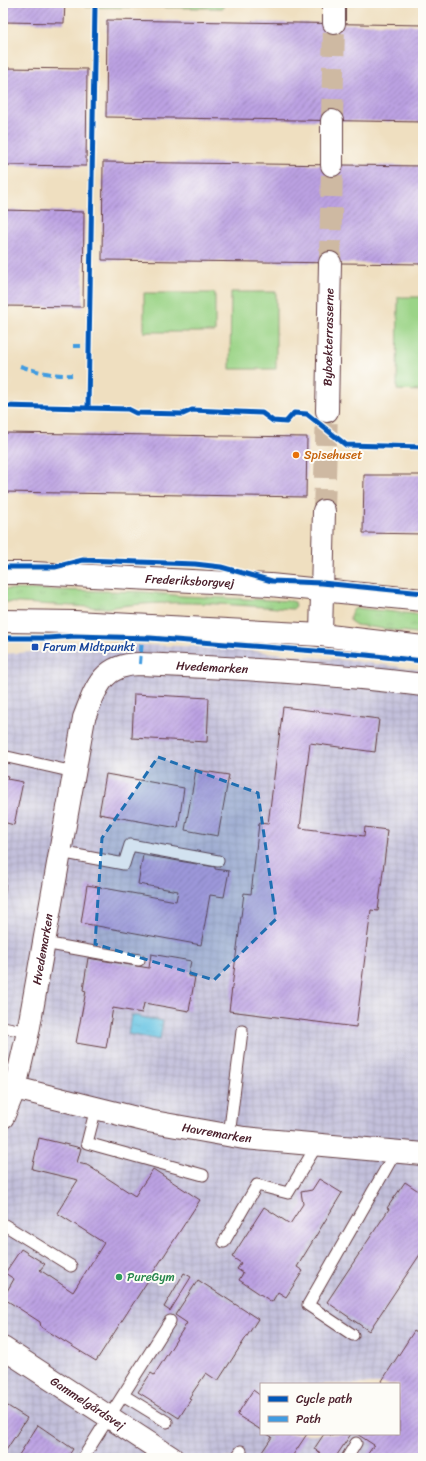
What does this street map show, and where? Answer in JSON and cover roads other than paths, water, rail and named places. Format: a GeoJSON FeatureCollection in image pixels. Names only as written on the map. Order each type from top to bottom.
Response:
{"type":"FeatureCollection","features":[{"type":"Feature","properties":{"kind":"street"},"geometry":{"type":"LineString","coordinates":[[332,121],[332,165]]}},
{"type":"Feature","properties":{"kind":"street","name":"Bybækterrasserne"},"geometry":{"type":"LineString","coordinates":[[327,411],[330,263]]}},
{"type":"Feature","properties":{"kind":"street"},"geometry":{"type":"LineString","coordinates":[[320,635],[324,511]]}},
{"type":"Feature","properties":{"kind":"street","name":"Frederiksborgvej"},"geometry":{"type":"LineString","coordinates":[[3,573],[33,573],[270,585],[423,600]]}},
{"type":"Feature","properties":{"kind":"street"},"geometry":{"type":"LineString","coordinates":[[3,621],[74,622],[320,635],[423,647]]}},
{"type":"Feature","properties":{"kind":"street","name":"Hvedemarken"},"geometry":{"type":"LineString","coordinates":[[3,1117],[15,1088],[28,1032],[84,718],[95,690],[102,680],[116,669],[127,664],[247,668],[423,685]]}},
{"type":"Feature","properties":{"kind":"street","name":"Havremarken"},"geometry":{"type":"LineString","coordinates":[[15,1088],[148,1121],[229,1136],[423,1154]]}},
{"type":"Feature","properties":{"kind":"street","name":"Gammelgårdsvej"},"geometry":{"type":"LineString","coordinates":[[3,1348],[169,1457]]}},
{"type":"Feature","properties":{"kind":"lane"},"geometry":{"type":"LineString","coordinates":[[3,756],[74,772]]}},
{"type":"Feature","properties":{"kind":"lane"},"geometry":{"type":"LineString","coordinates":[[60,852],[124,864],[130,845],[218,861]]}},
{"type":"Feature","properties":{"kind":"lane"},"geometry":{"type":"LineString","coordinates":[[44,943],[139,960]]}},
{"type":"Feature","properties":{"kind":"lane"},"geometry":{"type":"LineString","coordinates":[[3,1027],[28,1032]]}},
{"type":"Feature","properties":{"kind":"lane"},"geometry":{"type":"LineString","coordinates":[[229,1136],[242,1031]]}},
{"type":"Feature","properties":{"kind":"lane"},"geometry":{"type":"LineString","coordinates":[[96,1108],[87,1143],[203,1175]]}},
{"type":"Feature","properties":{"kind":"lane"},"geometry":{"type":"LineString","coordinates":[[224,1242],[257,1185],[288,1193],[317,1144]]}},
{"type":"Feature","properties":{"kind":"lane"},"geometry":{"type":"LineString","coordinates":[[353,1335],[308,1305],[396,1151]]}},
{"type":"Feature","properties":{"kind":"lane"},"geometry":{"type":"LineString","coordinates":[[3,1224],[71,1266]]}},
{"type":"Feature","properties":{"kind":"lane"},"geometry":{"type":"LineString","coordinates":[[83,1458],[170,1321]]}},
{"type":"Feature","properties":{"kind":"lane"},"geometry":{"type":"LineString","coordinates":[[123,1395],[167,1422]]}},
{"type":"Feature","properties":{"kind":"lane"},"geometry":{"type":"LineString","coordinates":[[347,1458],[356,1443]]}},
{"type":"Feature","properties":{"kind":"water"},"geometry":{"type":"Polygon","coordinates":[[[131,1015],[163,1021],[160,1040],[128,1034],[131,1015]]]}},
{"type":"Feature","properties":{"kind":"tunnel"},"geometry":{"type":"LineString","coordinates":[[332,121],[334,23]]}},
{"type":"Feature","properties":{"kind":"tunnel"},"geometry":{"type":"LineString","coordinates":[[330,263],[332,165]]}},
{"type":"Feature","properties":{"kind":"tunnel"},"geometry":{"type":"LineString","coordinates":[[324,511],[327,411]]}},
{"type":"Feature","properties":{"kind":"place","name":"Spisehuset"},"geometry":{"type":"Point","coordinates":[296,455]}},
{"type":"Feature","properties":{"kind":"place","name":"Farum Midtpunkt"},"geometry":{"type":"Point","coordinates":[35,647]}},
{"type":"Feature","properties":{"kind":"place","name":"PureGym"},"geometry":{"type":"Point","coordinates":[119,1277]}}]}
